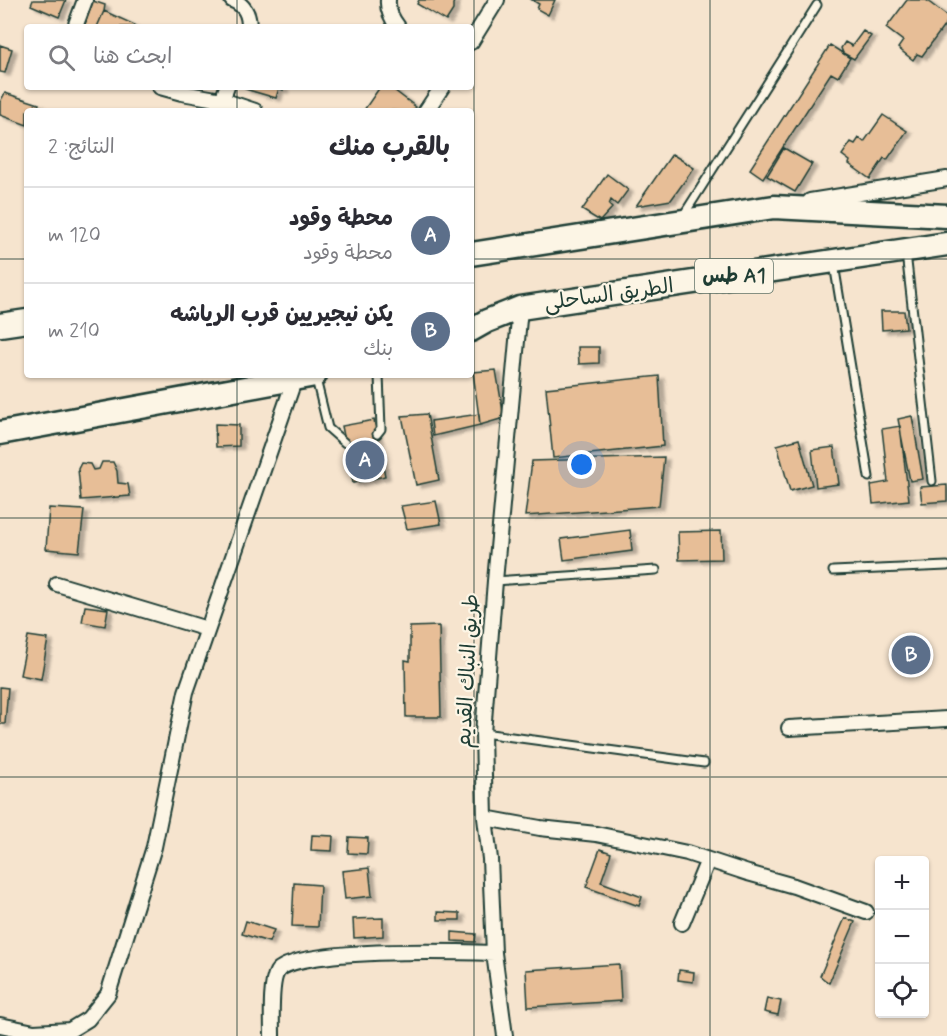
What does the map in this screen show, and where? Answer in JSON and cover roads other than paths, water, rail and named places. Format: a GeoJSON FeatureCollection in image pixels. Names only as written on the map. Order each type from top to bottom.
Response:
{"type":"FeatureCollection","features":[{"type":"Feature","properties":{"kind":"highway"},"geometry":{"type":"LineString","coordinates":[[474,254],[774,207],[947,216]]}},
{"type":"Feature","properties":{"kind":"highway","name":"الطريق الساحلى"},"geometry":{"type":"LineString","coordinates":[[474,328],[520,308],[947,244]]}},
{"type":"Feature","properties":{"kind":"highway"},"geometry":{"type":"LineString","coordinates":[[0,325],[24,321]]}},
{"type":"Feature","properties":{"kind":"highway"},"geometry":{"type":"LineString","coordinates":[[0,433],[297,378]]}},
{"type":"Feature","properties":{"kind":"street"},"geometry":{"type":"LineString","coordinates":[[76,24],[85,0]]}},
{"type":"Feature","properties":{"kind":"street"},"geometry":{"type":"LineString","coordinates":[[232,0],[240,3],[245,9],[249,24]]}},
{"type":"Feature","properties":{"kind":"street"},"geometry":{"type":"LineString","coordinates":[[388,0],[390,13],[396,24]]}},
{"type":"Feature","properties":{"kind":"street"},"geometry":{"type":"LineString","coordinates":[[474,37],[497,0]]}},
{"type":"Feature","properties":{"kind":"street"},"geometry":{"type":"LineString","coordinates":[[171,90],[222,99],[247,108]]}},
{"type":"Feature","properties":{"kind":"street"},"geometry":{"type":"LineString","coordinates":[[428,108],[440,90]]}},
{"type":"Feature","properties":{"kind":"street"},"geometry":{"type":"LineString","coordinates":[[774,207],[947,179]]}},
{"type":"Feature","properties":{"kind":"street","name":"طريق النباك القديم"},"geometry":{"type":"LineString","coordinates":[[505,1036],[494,953],[485,818],[483,733],[520,308]]}},
{"type":"Feature","properties":{"kind":"street"},"geometry":{"type":"LineString","coordinates":[[0,1025],[34,1032],[70,1029],[88,1019],[108,994],[154,847],[186,692],[207,629],[307,378]]}},
{"type":"Feature","properties":{"kind":"street"},"geometry":{"type":"LineString","coordinates":[[57,584],[207,629]]}},
{"type":"Feature","properties":{"kind":"street"},"geometry":{"type":"LineString","coordinates":[[789,728],[947,719]]}},
{"type":"Feature","properties":{"kind":"street"},"geometry":{"type":"LineString","coordinates":[[485,818],[540,828],[596,834],[687,853],[794,886],[866,912]]}},
{"type":"Feature","properties":{"kind":"street"},"geometry":{"type":"LineString","coordinates":[[682,923],[708,860]]}},
{"type":"Feature","properties":{"kind":"street"},"geometry":{"type":"LineString","coordinates":[[272,1036],[274,979],[277,970],[286,964],[337,955],[453,951],[494,953]]}},
{"type":"Feature","properties":{"kind":"lane"},"geometry":{"type":"LineString","coordinates":[[679,222],[818,5]]}},
{"type":"Feature","properties":{"kind":"lane"},"geometry":{"type":"LineString","coordinates":[[905,251],[932,481]]}},
{"type":"Feature","properties":{"kind":"lane"},"geometry":{"type":"LineString","coordinates":[[834,261],[870,477]]}},
{"type":"Feature","properties":{"kind":"lane"},"geometry":{"type":"LineString","coordinates":[[309,378],[328,428],[345,443]]}},
{"type":"Feature","properties":{"kind":"lane"},"geometry":{"type":"LineString","coordinates":[[377,434],[381,429],[379,378]]}},
{"type":"Feature","properties":{"kind":"lane"},"geometry":{"type":"LineString","coordinates":[[832,571],[947,566]]}},
{"type":"Feature","properties":{"kind":"lane"},"geometry":{"type":"LineString","coordinates":[[495,581],[656,570]]}},
{"type":"Feature","properties":{"kind":"lane"},"geometry":{"type":"LineString","coordinates":[[483,733],[704,763]]}},
{"type":"Feature","properties":{"kind":"place","name":"محطة وقود"},"geometry":{"type":"Point","coordinates":[365,460]}},
{"type":"Feature","properties":{"kind":"place","name":"يكن نيجيريين قرب الرياشه"},"geometry":{"type":"Point","coordinates":[911,655]}}]}
